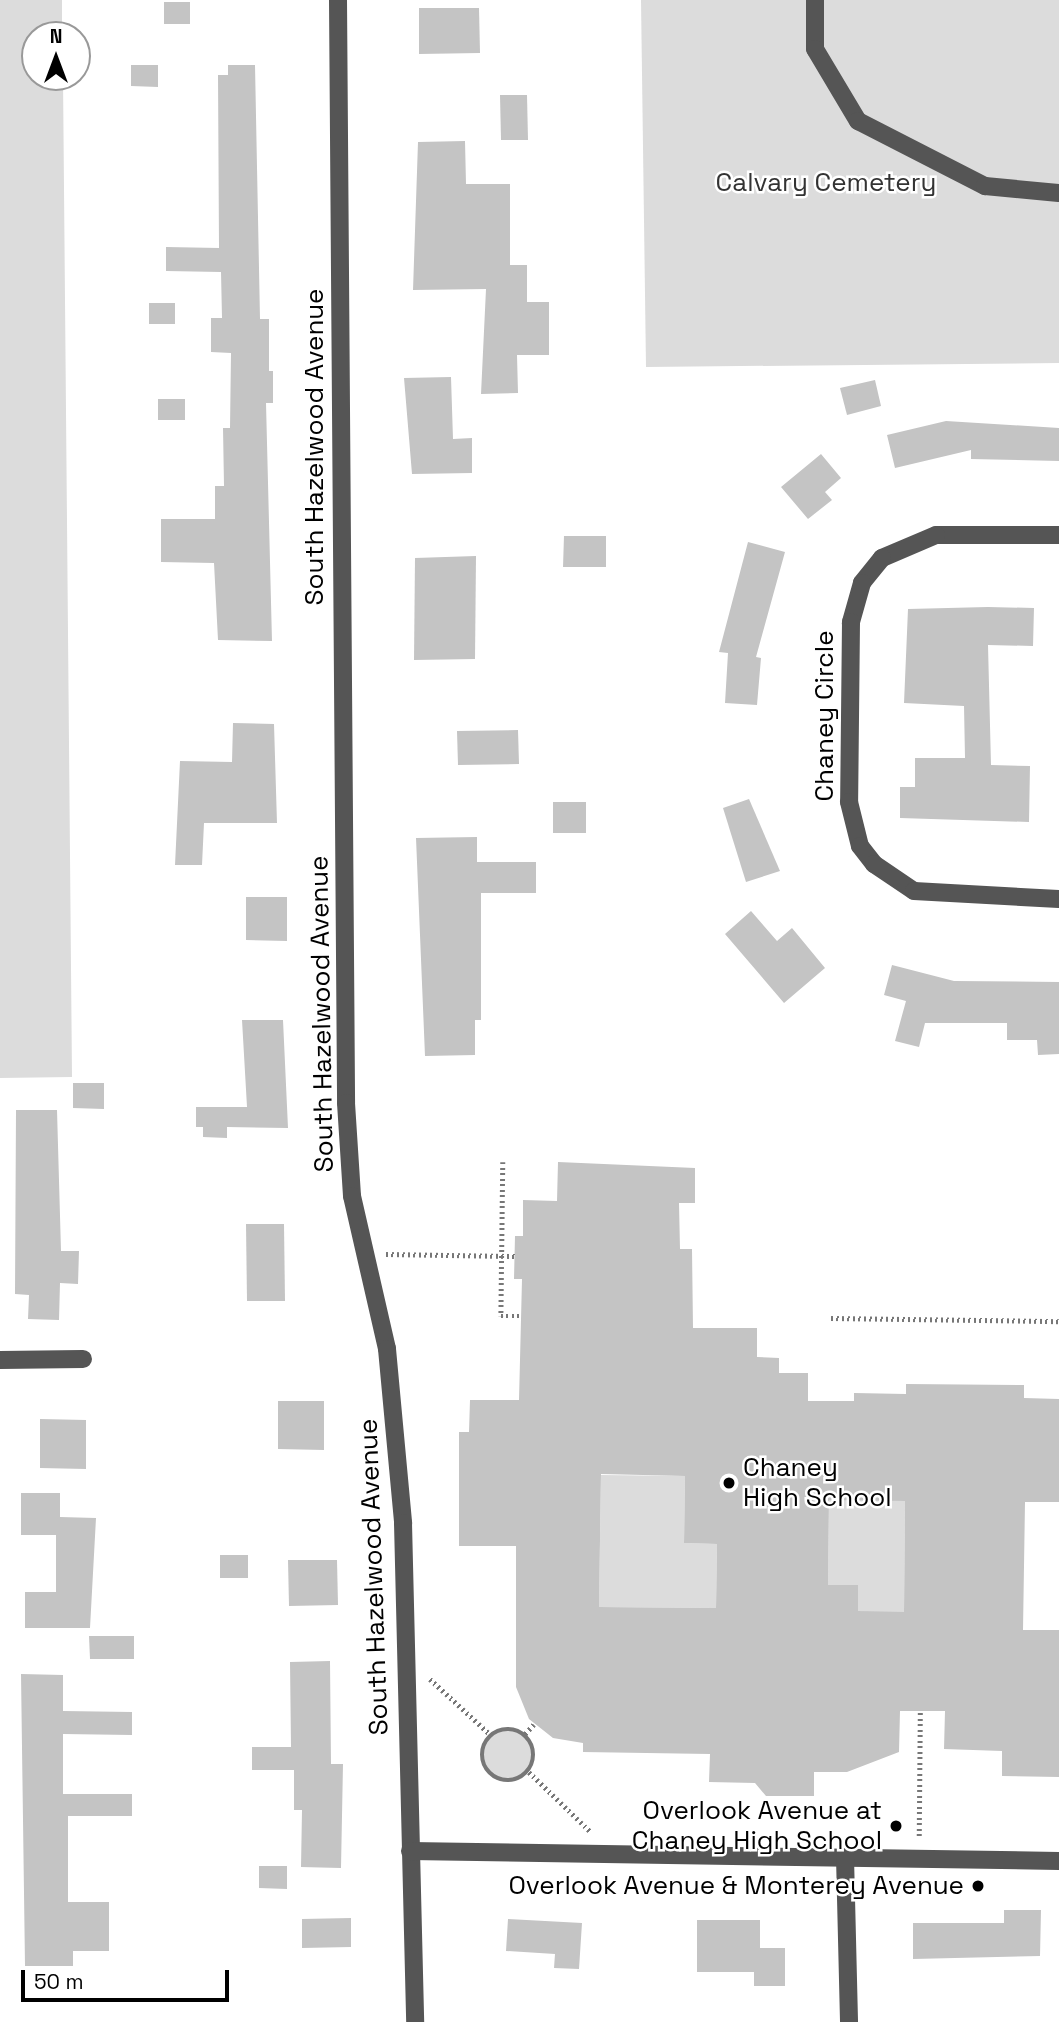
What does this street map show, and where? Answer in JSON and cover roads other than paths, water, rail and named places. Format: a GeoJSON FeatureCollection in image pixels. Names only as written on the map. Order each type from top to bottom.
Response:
{"type":"FeatureCollection","features":[{"type":"Feature","properties":{"kind":"street","name":"South Hazelwood Avenue"},"geometry":{"type":"LineString","coordinates":[[338,0],[346,1103],[352,1196],[387,1349],[397,1442],[406,1657],[415,2022]]}},
{"type":"Feature","properties":{"kind":"street"},"geometry":{"type":"LineString","coordinates":[[814,0],[815,50],[858,121],[985,186],[1059,193]]}},
{"type":"Feature","properties":{"kind":"street","name":"Chaney Circle"},"geometry":{"type":"LineString","coordinates":[[1059,535],[961,533],[915,539],[882,558],[868,575],[851,622],[849,802],[860,846],[874,864],[914,891],[1059,899]]}},
{"type":"Feature","properties":{"kind":"street"},"geometry":{"type":"LineString","coordinates":[[0,1360],[83,1359]]}},
{"type":"Feature","properties":{"kind":"street"},"geometry":{"type":"LineString","coordinates":[[410,1851],[1059,1861]]}},
{"type":"Feature","properties":{"kind":"street"},"geometry":{"type":"LineString","coordinates":[[845,1857],[849,2022]]}},
{"type":"Feature","properties":{"kind":"place","name":"Chaney High School"},"geometry":{"type":"Point","coordinates":[729,1483]}},
{"type":"Feature","properties":{"kind":"place","name":"Overlook Avenue at Chaney High School"},"geometry":{"type":"Point","coordinates":[896,1826]}},
{"type":"Feature","properties":{"kind":"place","name":"Overlook Avenue & Monterey Avenue"},"geometry":{"type":"Point","coordinates":[978,1886]}},
{"type":"Feature","properties":{"kind":"park label","name":"Calvary Cemetery"},"geometry":{"type":"Point","coordinates":[826,183]}}]}
